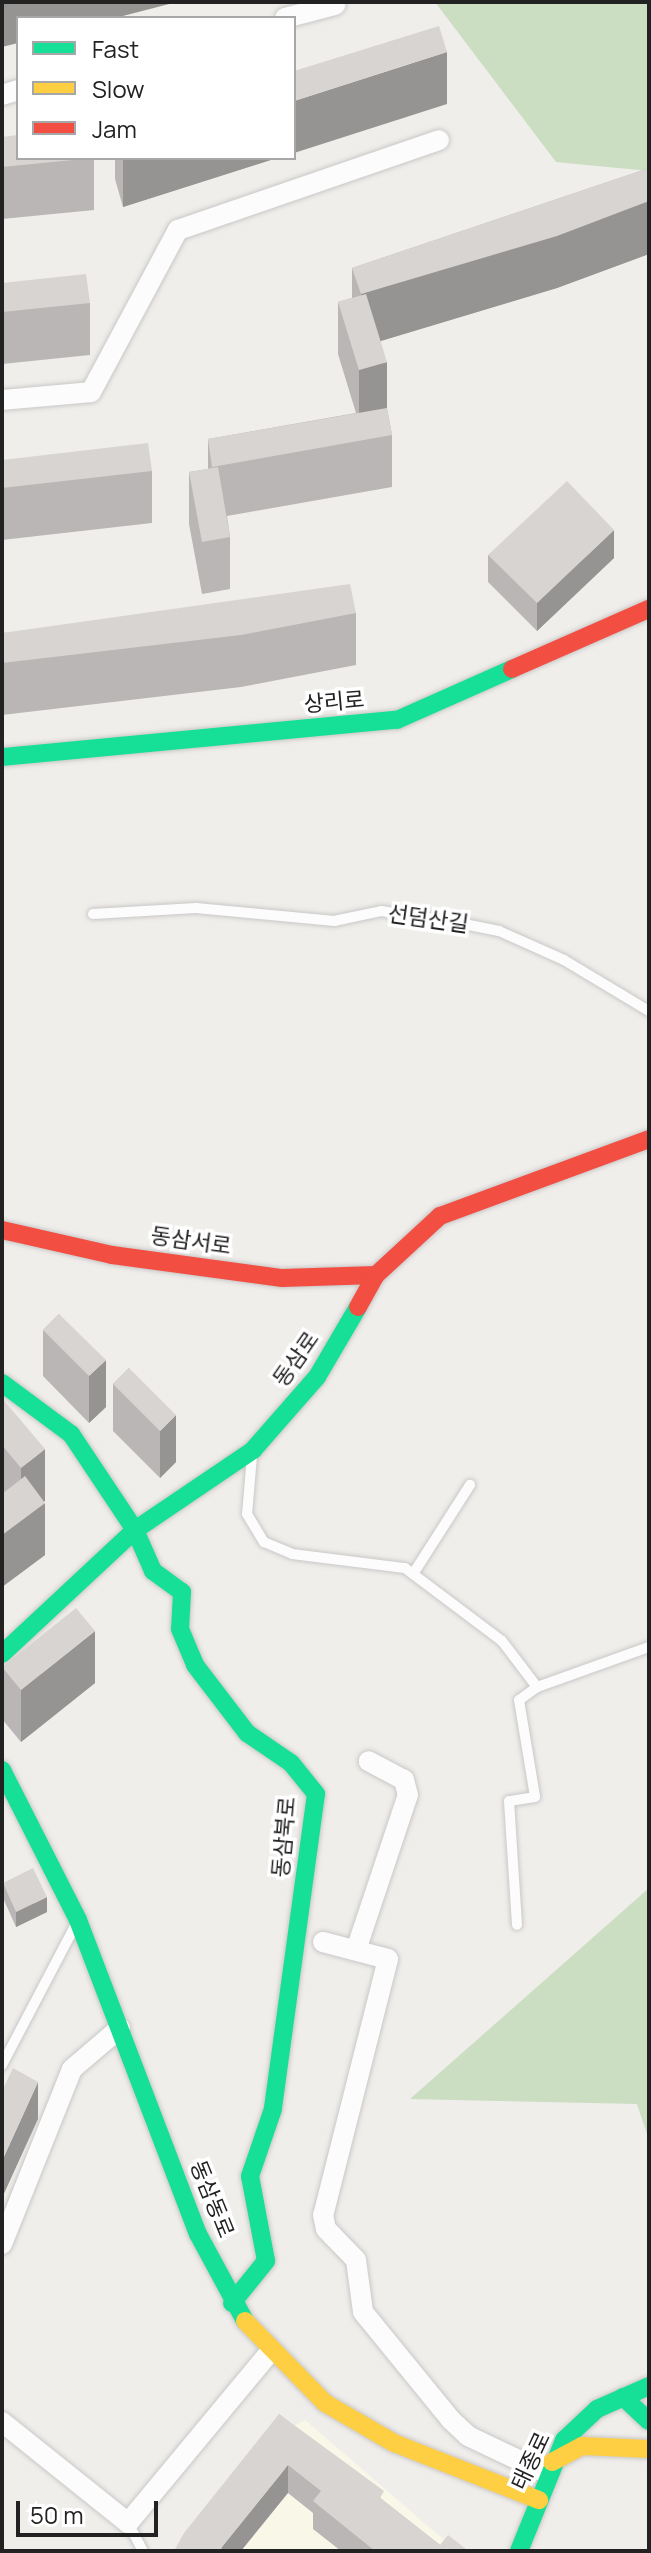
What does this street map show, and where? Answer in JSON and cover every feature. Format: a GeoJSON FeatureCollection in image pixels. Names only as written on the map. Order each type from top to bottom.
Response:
{"type":"FeatureCollection","features":[{"type":"Feature","properties":{"kind":"street"},"geometry":{"type":"LineString","coordinates":[[293,16],[335,5]]}},
{"type":"Feature","properties":{"kind":"street"},"geometry":{"type":"LineString","coordinates":[[2,400],[91,392],[178,230],[439,140]]}},
{"type":"Feature","properties":{"kind":"street","name":"상리로"},"geometry":{"type":"LineString","coordinates":[[2,757],[397,720],[649,609]]}},
{"type":"Feature","properties":{"kind":"street"},"geometry":{"type":"LineString","coordinates":[[614,1152],[649,1118]]}},
{"type":"Feature","properties":{"kind":"street","name":"동삼로"},"geometry":{"type":"LineString","coordinates":[[2,1654],[135,1530],[253,1450],[317,1377],[376,1275],[440,1216],[649,1139]]}},
{"type":"Feature","properties":{"kind":"street","name":"동삼서로"},"geometry":{"type":"LineString","coordinates":[[2,1230],[112,1255],[282,1278],[376,1275]]}},
{"type":"Feature","properties":{"kind":"street","name":"동삼북로"},"geometry":{"type":"LineString","coordinates":[[2,1383],[71,1434],[135,1530],[153,1571],[182,1592],[180,1629],[195,1665],[247,1733],[291,1763],[316,1794],[273,2109],[250,2176],[266,2261],[232,2303]]}},
{"type":"Feature","properties":{"kind":"street"},"geometry":{"type":"LineString","coordinates":[[356,1950],[408,1795],[404,1780],[369,1761]]}},
{"type":"Feature","properties":{"kind":"street","name":"동삼동로"},"geometry":{"type":"LineString","coordinates":[[2,1770],[78,1920],[232,2303],[269,2353],[325,2403],[394,2443],[539,2500]]}},
{"type":"Feature","properties":{"kind":"street"},"geometry":{"type":"LineString","coordinates":[[323,1942],[388,1959],[323,2215],[326,2229],[356,2260],[363,2312],[451,2420],[468,2436],[550,2468],[582,2446],[649,2449]]}},
{"type":"Feature","properties":{"kind":"street"},"geometry":{"type":"LineString","coordinates":[[2,2244],[72,2069],[120,2028]]}},
{"type":"Feature","properties":{"kind":"street"},"geometry":{"type":"LineString","coordinates":[[2,2422],[128,2523],[269,2353]]}},
{"type":"Feature","properties":{"kind":"street","name":"태종로"},"geometry":{"type":"LineString","coordinates":[[519,2551],[550,2468],[597,2409],[649,2386]]}},
{"type":"Feature","properties":{"kind":"street"},"geometry":{"type":"LineString","coordinates":[[623,2397],[649,2421]]}},
{"type":"Feature","properties":{"kind":"lane","name":"선덤산길"},"geometry":{"type":"LineString","coordinates":[[93,914],[196,908],[334,921],[381,911],[454,922],[499,931],[564,960],[649,1011]]}},
{"type":"Feature","properties":{"kind":"lane"},"geometry":{"type":"LineString","coordinates":[[253,1450],[247,1514],[264,1542],[292,1554],[397,1564],[502,1641],[537,1687]]}},
{"type":"Feature","properties":{"kind":"lane"},"geometry":{"type":"LineString","coordinates":[[413,1574],[470,1485]]}},
{"type":"Feature","properties":{"kind":"lane"},"geometry":{"type":"LineString","coordinates":[[517,1925],[509,1801],[535,1797],[519,1700],[537,1687],[649,1647]]}},
{"type":"Feature","properties":{"kind":"lane"},"geometry":{"type":"LineString","coordinates":[[2,2065],[78,1920]]}},
{"type":"Feature","properties":{"kind":"lane"},"geometry":{"type":"LineString","coordinates":[[128,2523],[143,2551]]}},
{"type":"Feature","properties":{"kind":"shaded area"},"geometry":{"type":"Polygon","coordinates":[[[305,2420],[457,2551],[185,2551],[277,2435],[305,2420]]]}},
{"type":"Feature","properties":{"kind":"green space"},"geometry":{"type":"Polygon","coordinates":[[[435,2],[649,2],[649,171],[556,162],[435,2]]]}},
{"type":"Feature","properties":{"kind":"green space"},"geometry":{"type":"Polygon","coordinates":[[[649,1888],[649,2140],[637,2104],[410,2099],[649,1888]]]}},
{"type":"Feature","properties":{"kind":"building"},"geometry":{"type":"Polygon","coordinates":[[[439,26],[447,52],[296,100],[296,70],[439,26]]]}},
{"type":"Feature","properties":{"kind":"building"},"geometry":{"type":"Polygon","coordinates":[[[16,135],[16,160],[73,160],[2,167],[2,137],[16,135]]]}},
{"type":"Feature","properties":{"kind":"building"},"geometry":{"type":"Polygon","coordinates":[[[649,168],[649,201],[557,236],[361,294],[352,268],[649,168]]]}},
{"type":"Feature","properties":{"kind":"building"},"geometry":{"type":"Polygon","coordinates":[[[86,274],[90,303],[2,312],[2,283],[86,274]]]}},
{"type":"Feature","properties":{"kind":"building"},"geometry":{"type":"Polygon","coordinates":[[[366,294],[387,362],[359,370],[338,302],[366,294]]]}},
{"type":"Feature","properties":{"kind":"building"},"geometry":{"type":"Polygon","coordinates":[[[387,408],[392,435],[212,467],[208,439],[387,408]]]}},
{"type":"Feature","properties":{"kind":"building"},"geometry":{"type":"Polygon","coordinates":[[[148,443],[152,471],[2,488],[2,460],[148,443]]]}},
{"type":"Feature","properties":{"kind":"building"},"geometry":{"type":"Polygon","coordinates":[[[218,467],[230,537],[202,542],[189,472],[218,467]]]}},
{"type":"Feature","properties":{"kind":"building"},"geometry":{"type":"Polygon","coordinates":[[[567,481],[614,530],[537,603],[488,555],[567,481]]]}},
{"type":"Feature","properties":{"kind":"building"},"geometry":{"type":"Polygon","coordinates":[[[350,584],[356,613],[241,635],[2,663],[2,633],[350,584]]]}},
{"type":"Feature","properties":{"kind":"building"},"geometry":{"type":"Polygon","coordinates":[[[59,1314],[106,1360],[89,1376],[43,1330],[59,1314]]]}},
{"type":"Feature","properties":{"kind":"building"},"geometry":{"type":"Polygon","coordinates":[[[129,1368],[176,1415],[160,1431],[113,1384],[129,1368]]]}},
{"type":"Feature","properties":{"kind":"building"},"geometry":{"type":"Polygon","coordinates":[[[2,1398],[45,1449],[21,1468],[2,1445],[2,1398]]]}},
{"type":"Feature","properties":{"kind":"building"},"geometry":{"type":"Polygon","coordinates":[[[25,1476],[45,1503],[2,1535],[2,1494],[25,1476]]]}},
{"type":"Feature","properties":{"kind":"building"},"geometry":{"type":"Polygon","coordinates":[[[76,1608],[95,1631],[21,1690],[2,1667],[76,1608]]]}},
{"type":"Feature","properties":{"kind":"building"},"geometry":{"type":"Polygon","coordinates":[[[33,1868],[47,1897],[16,1912],[3,1883],[33,1868]]]}},
{"type":"Feature","properties":{"kind":"building"},"geometry":{"type":"Polygon","coordinates":[[[13,2068],[38,2082],[2,2161],[2,2091],[13,2068]]]}},
{"type":"Feature","properties":{"kind":"building"},"geometry":{"type":"Polygon","coordinates":[[[279,2414],[384,2491],[380,2498],[440,2545],[448,2535],[465,2551],[375,2551],[313,2501],[321,2491],[288,2465],[221,2548],[225,2551],[174,2551],[184,2533],[279,2414]]]}},
{"type":"Feature","properties":{"kind":"traffic: fast"},"geometry":{"type":"LineString","coordinates":[[2,757],[397,720],[512,669]]}},
{"type":"Feature","properties":{"kind":"traffic: fast"},"geometry":{"type":"LineString","coordinates":[[2,1654],[135,1530],[253,1450],[317,1377],[358,1307]]}},
{"type":"Feature","properties":{"kind":"traffic: fast"},"geometry":{"type":"LineString","coordinates":[[2,1383],[71,1434],[135,1530],[153,1571],[182,1592],[180,1629],[195,1665],[247,1733],[291,1763],[316,1794],[273,2109],[250,2176],[266,2261],[232,2303]]}},
{"type":"Feature","properties":{"kind":"traffic: fast"},"geometry":{"type":"LineString","coordinates":[[2,1770],[78,1920],[198,2234],[245,2321]]}},
{"type":"Feature","properties":{"kind":"traffic: fast"},"geometry":{"type":"LineString","coordinates":[[519,2551],[564,2440],[597,2409],[649,2386]]}},
{"type":"Feature","properties":{"kind":"traffic: fast"},"geometry":{"type":"LineString","coordinates":[[623,2397],[649,2421]]}},
{"type":"Feature","properties":{"kind":"traffic: slow"},"geometry":{"type":"LineString","coordinates":[[245,2321],[325,2403],[394,2443],[539,2500]]}},
{"type":"Feature","properties":{"kind":"traffic: slow"},"geometry":{"type":"LineString","coordinates":[[552,2462],[582,2446],[649,2449]]}},
{"type":"Feature","properties":{"kind":"traffic: jam"},"geometry":{"type":"LineString","coordinates":[[512,669],[649,609]]}},
{"type":"Feature","properties":{"kind":"traffic: jam"},"geometry":{"type":"LineString","coordinates":[[358,1307],[376,1275],[440,1216],[649,1139]]}},
{"type":"Feature","properties":{"kind":"traffic: jam"},"geometry":{"type":"LineString","coordinates":[[2,1230],[112,1255],[282,1278],[376,1275]]}}]}
